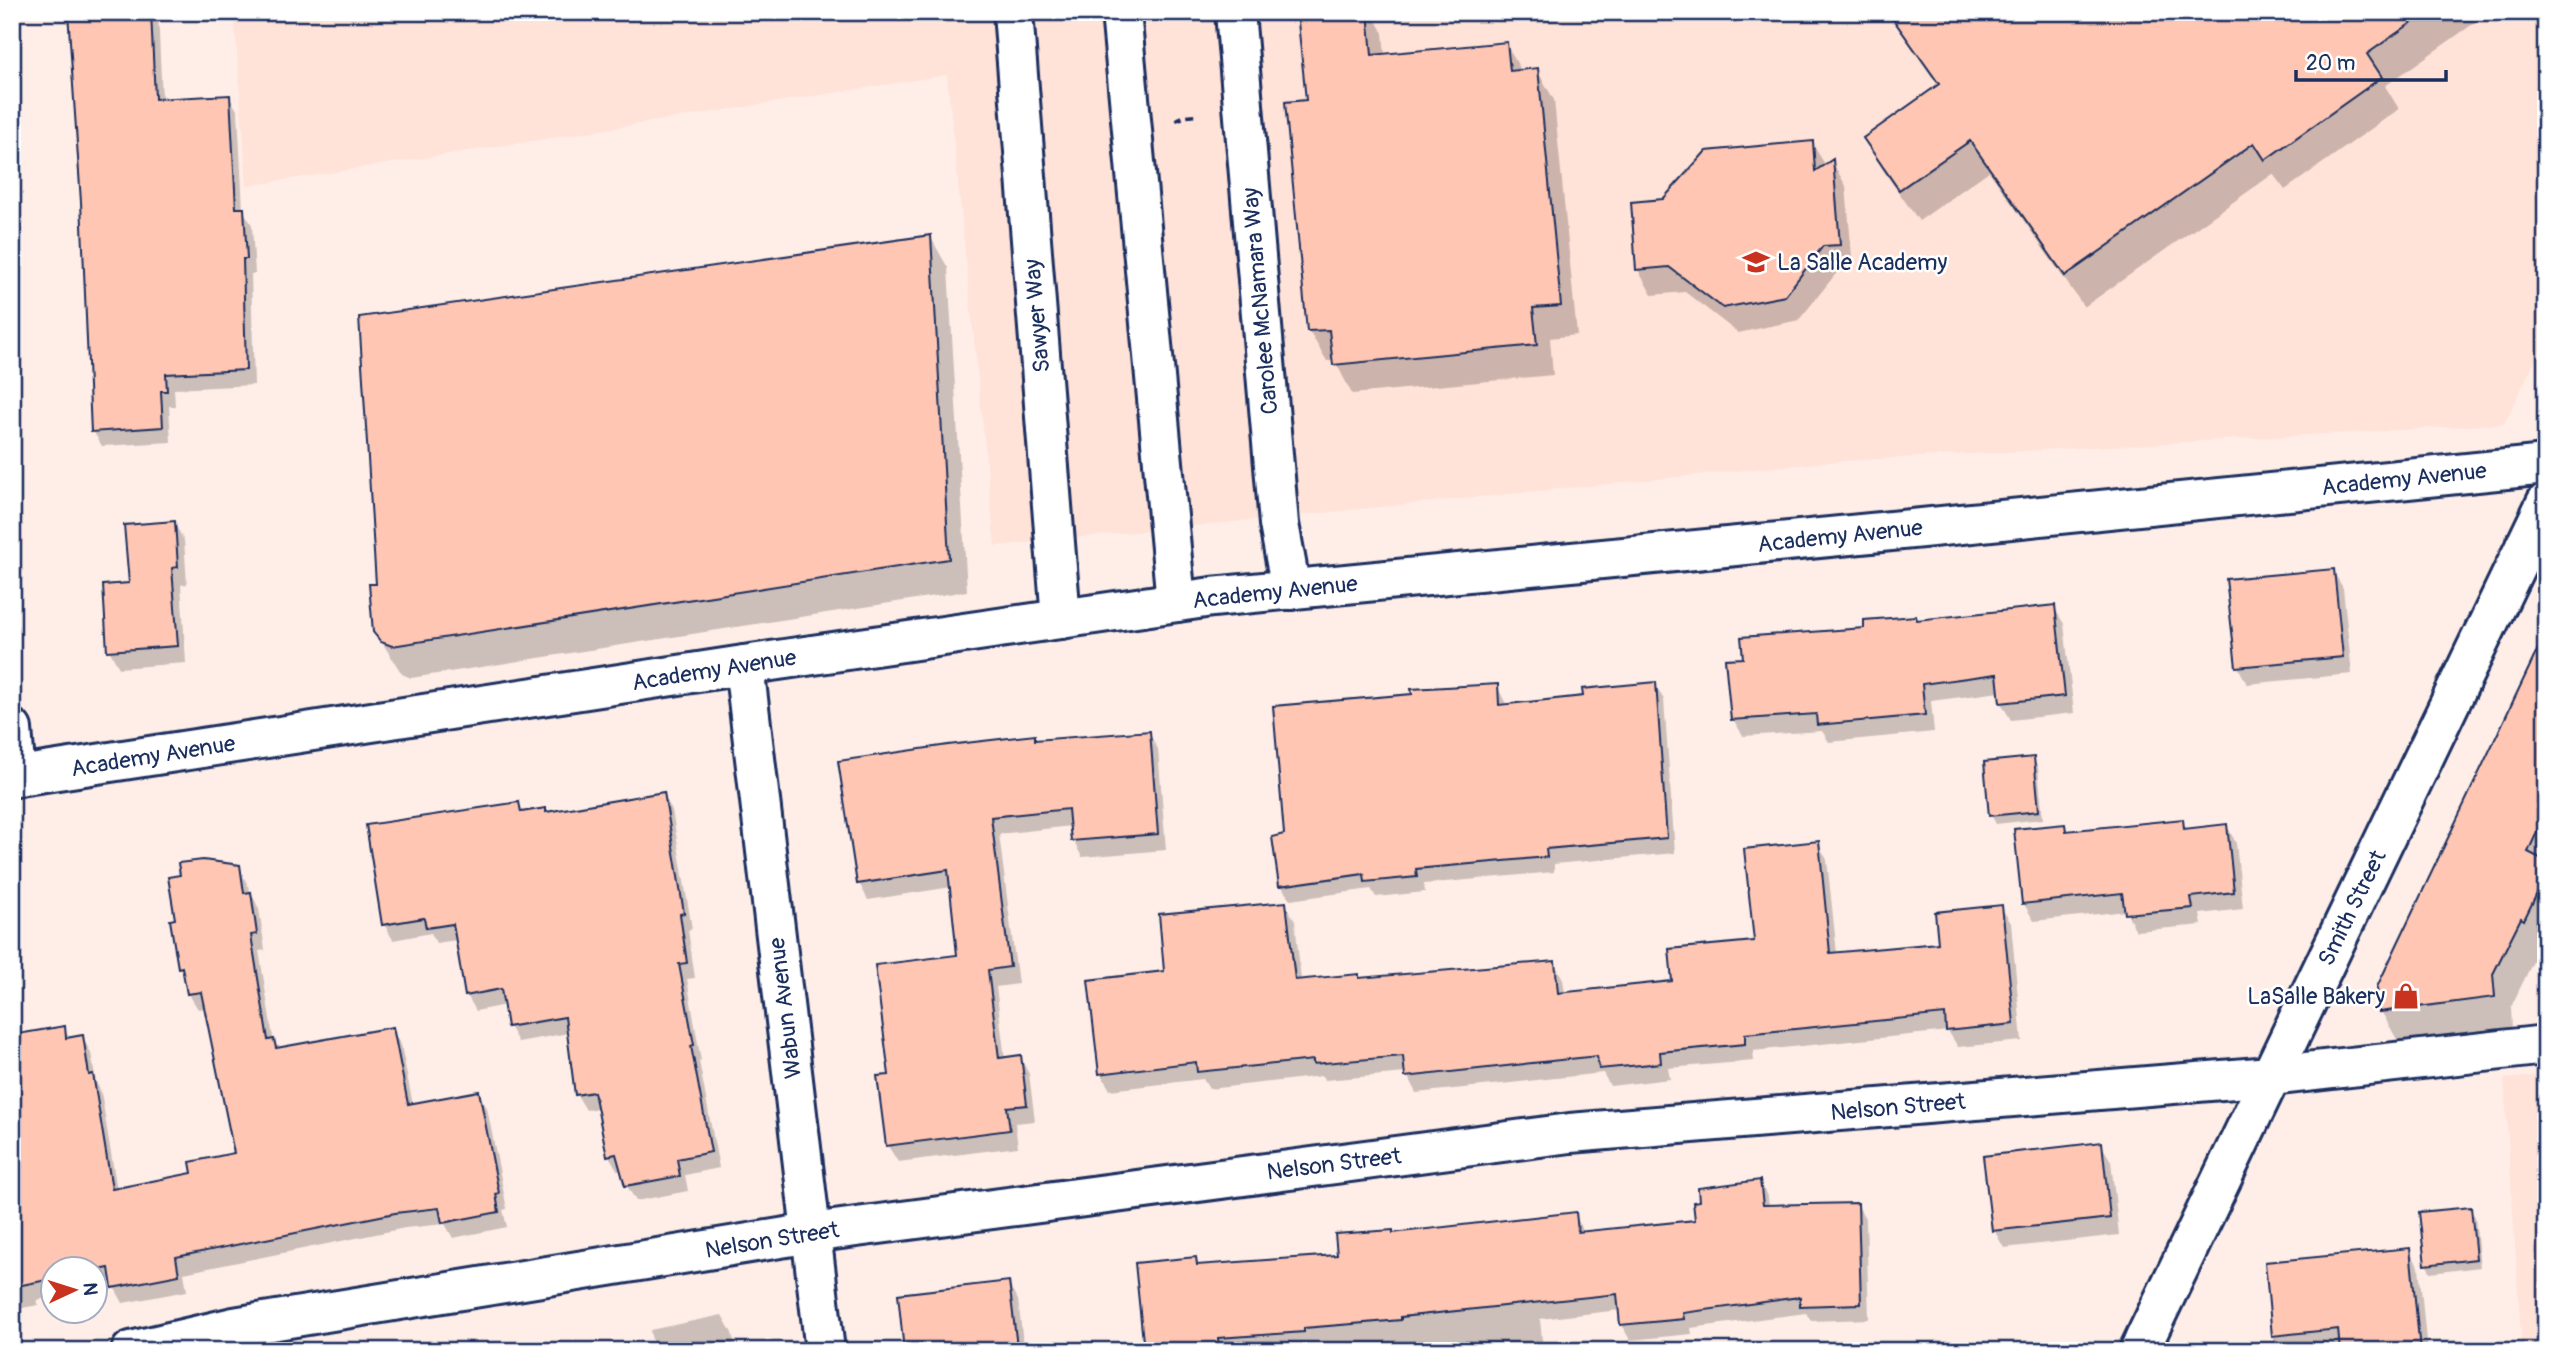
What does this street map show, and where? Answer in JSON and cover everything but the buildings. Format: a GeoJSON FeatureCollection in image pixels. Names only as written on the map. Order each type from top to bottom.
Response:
{"type":"FeatureCollection","features":[{"type":"Feature","properties":{"kind":"street","name":"Sawyer Way"},"geometry":{"type":"LineString","coordinates":[[1013,12],[1061,620]]}},
{"type":"Feature","properties":{"kind":"street"},"geometry":{"type":"LineString","coordinates":[[1121,12],[1176,602]]}},
{"type":"Feature","properties":{"kind":"street","name":"Carolee McNamara Way"},"geometry":{"type":"LineString","coordinates":[[1235,12],[1279,524],[1291,590]]}},
{"type":"Feature","properties":{"kind":"street","name":"Academy Avenue"},"geometry":{"type":"LineString","coordinates":[[14,777],[1176,602],[2546,465]]}},
{"type":"Feature","properties":{"kind":"street","name":"Smith Street"},"geometry":{"type":"LineString","coordinates":[[2139,1351],[2546,503]]}},
{"type":"Feature","properties":{"kind":"street","name":"Wabun Avenue"},"geometry":{"type":"LineString","coordinates":[[744,665],[825,1351]]}},
{"type":"Feature","properties":{"kind":"street"},"geometry":{"type":"LineString","coordinates":[[12,729],[14,777]]}},
{"type":"Feature","properties":{"kind":"street","name":"Nelson Street"},"geometry":{"type":"LineString","coordinates":[[131,1351],[234,1327],[811,1233],[1570,1133],[2271,1076],[2546,1045]]}},
{"type":"Feature","properties":{"kind":"shaded area","name":"La Salle Academy"},"geometry":{"type":"Polygon","coordinates":[[[234,12],[2546,12],[2546,338],[2504,424],[1826,462],[995,546],[947,75],[247,186],[234,12]]]}},
{"type":"Feature","properties":{"kind":"shaded area"},"geometry":{"type":"Polygon","coordinates":[[[2546,1075],[2546,1351],[2522,1351],[2504,1079],[2546,1075]]]}},
{"type":"Feature","properties":{"kind":"place","name":"La Salle Academy"},"geometry":{"type":"Point","coordinates":[1756,262]}},
{"type":"Feature","properties":{"kind":"place","name":"LaSalle Bakery"},"geometry":{"type":"Point","coordinates":[2406,996]}}]}
